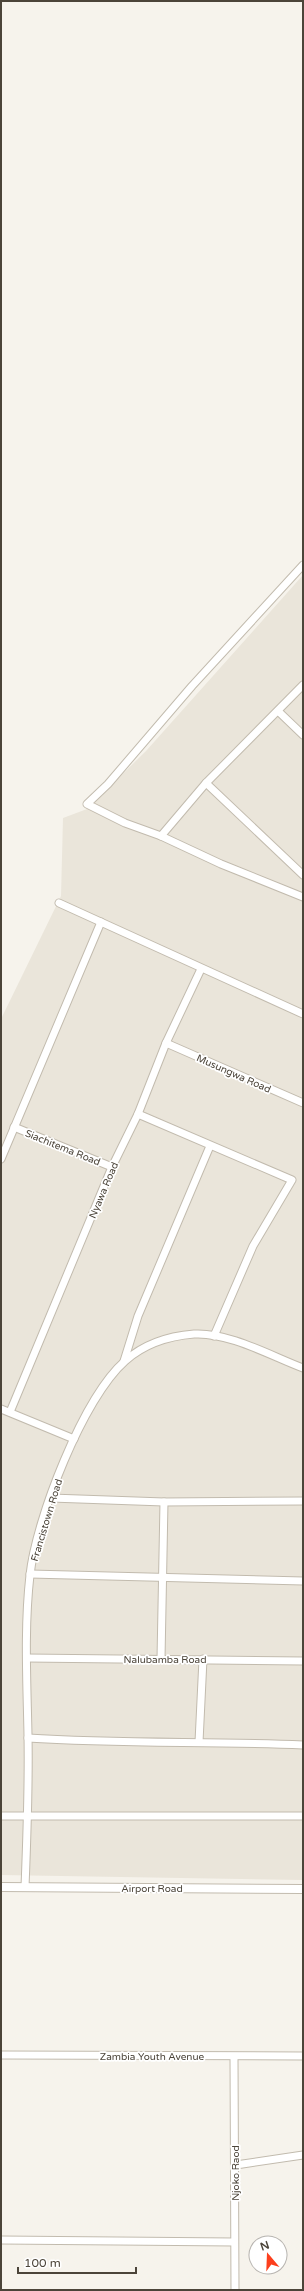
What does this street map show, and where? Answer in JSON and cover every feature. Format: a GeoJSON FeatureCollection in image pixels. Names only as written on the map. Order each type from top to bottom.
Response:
{"type":"FeatureCollection","features":[{"type":"Feature","properties":{"kind":"street"},"geometry":{"type":"LineString","coordinates":[[303,564],[192,686],[108,784],[87,804],[131,826],[161,836],[221,864],[303,897]]}},
{"type":"Feature","properties":{"kind":"street"},"geometry":{"type":"LineString","coordinates":[[161,836],[206,783],[303,685]]}},
{"type":"Feature","properties":{"kind":"street"},"geometry":{"type":"LineString","coordinates":[[278,711],[303,734]]}},
{"type":"Feature","properties":{"kind":"street"},"geometry":{"type":"LineString","coordinates":[[206,783],[303,875]]}},
{"type":"Feature","properties":{"kind":"street"},"geometry":{"type":"LineString","coordinates":[[59,903],[201,969],[303,1014]]}},
{"type":"Feature","properties":{"kind":"street"},"geometry":{"type":"LineString","coordinates":[[1,1159],[101,922]]}},
{"type":"Feature","properties":{"kind":"street","name":"Nyawa Road"},"geometry":{"type":"LineString","coordinates":[[10,1412],[112,1167],[138,1114],[166,1043],[201,969]]}},
{"type":"Feature","properties":{"kind":"street","name":"Musungwa Road"},"geometry":{"type":"LineString","coordinates":[[166,1043],[303,1103]]}},
{"type":"Feature","properties":{"kind":"street"},"geometry":{"type":"LineString","coordinates":[[138,1114],[292,1180],[254,1246],[214,1336]]}},
{"type":"Feature","properties":{"kind":"street","name":"Siachitema Road"},"geometry":{"type":"LineString","coordinates":[[14,1127],[112,1167]]}},
{"type":"Feature","properties":{"kind":"street"},"geometry":{"type":"LineString","coordinates":[[124,1362],[138,1316],[210,1146]]}},
{"type":"Feature","properties":{"kind":"street","name":"Francistown Road"},"geometry":{"type":"LineString","coordinates":[[25,1887],[28,1816],[27,1658],[30,1574],[50,1498],[74,1439],[95,1399],[115,1371],[124,1362],[143,1349],[162,1340],[196,1334],[214,1336],[255,1348],[303,1368]]}},
{"type":"Feature","properties":{"kind":"street"},"geometry":{"type":"LineString","coordinates":[[1,1409],[74,1439]]}},
{"type":"Feature","properties":{"kind":"street"},"geometry":{"type":"LineString","coordinates":[[50,1498],[164,1502],[303,1501]]}},
{"type":"Feature","properties":{"kind":"street"},"geometry":{"type":"LineString","coordinates":[[161,1659],[164,1502]]}},
{"type":"Feature","properties":{"kind":"street"},"geometry":{"type":"LineString","coordinates":[[30,1574],[303,1581]]}},
{"type":"Feature","properties":{"kind":"street","name":"Nalubamba Road"},"geometry":{"type":"LineString","coordinates":[[27,1658],[303,1660]]}},
{"type":"Feature","properties":{"kind":"street"},"geometry":{"type":"LineString","coordinates":[[199,1742],[203,1659]]}},
{"type":"Feature","properties":{"kind":"street"},"geometry":{"type":"LineString","coordinates":[[28,1738],[113,1742],[199,1742],[303,1745]]}},
{"type":"Feature","properties":{"kind":"street"},"geometry":{"type":"LineString","coordinates":[[1,1816],[303,1816]]}},
{"type":"Feature","properties":{"kind":"street","name":"Airport Road"},"geometry":{"type":"LineString","coordinates":[[1,1887],[303,1889]]}},
{"type":"Feature","properties":{"kind":"street","name":"Zambia Youth Avenue"},"geometry":{"type":"LineString","coordinates":[[1,2055],[234,2057],[303,2056]]}},
{"type":"Feature","properties":{"kind":"street","name":"Njoko Raod"},"geometry":{"type":"LineString","coordinates":[[234,2057],[236,2165],[234,2242],[235,2290]]}},
{"type":"Feature","properties":{"kind":"street"},"geometry":{"type":"LineString","coordinates":[[236,2165],[303,2155]]}},
{"type":"Feature","properties":{"kind":"street"},"geometry":{"type":"LineString","coordinates":[[1,2240],[234,2242]]}},
{"type":"Feature","properties":{"kind":"shaded area"},"geometry":{"type":"Polygon","coordinates":[[[303,575],[303,1880],[1,1875],[1,1019],[61,896],[63,818],[87,809],[146,751],[303,575]]]}}]}
